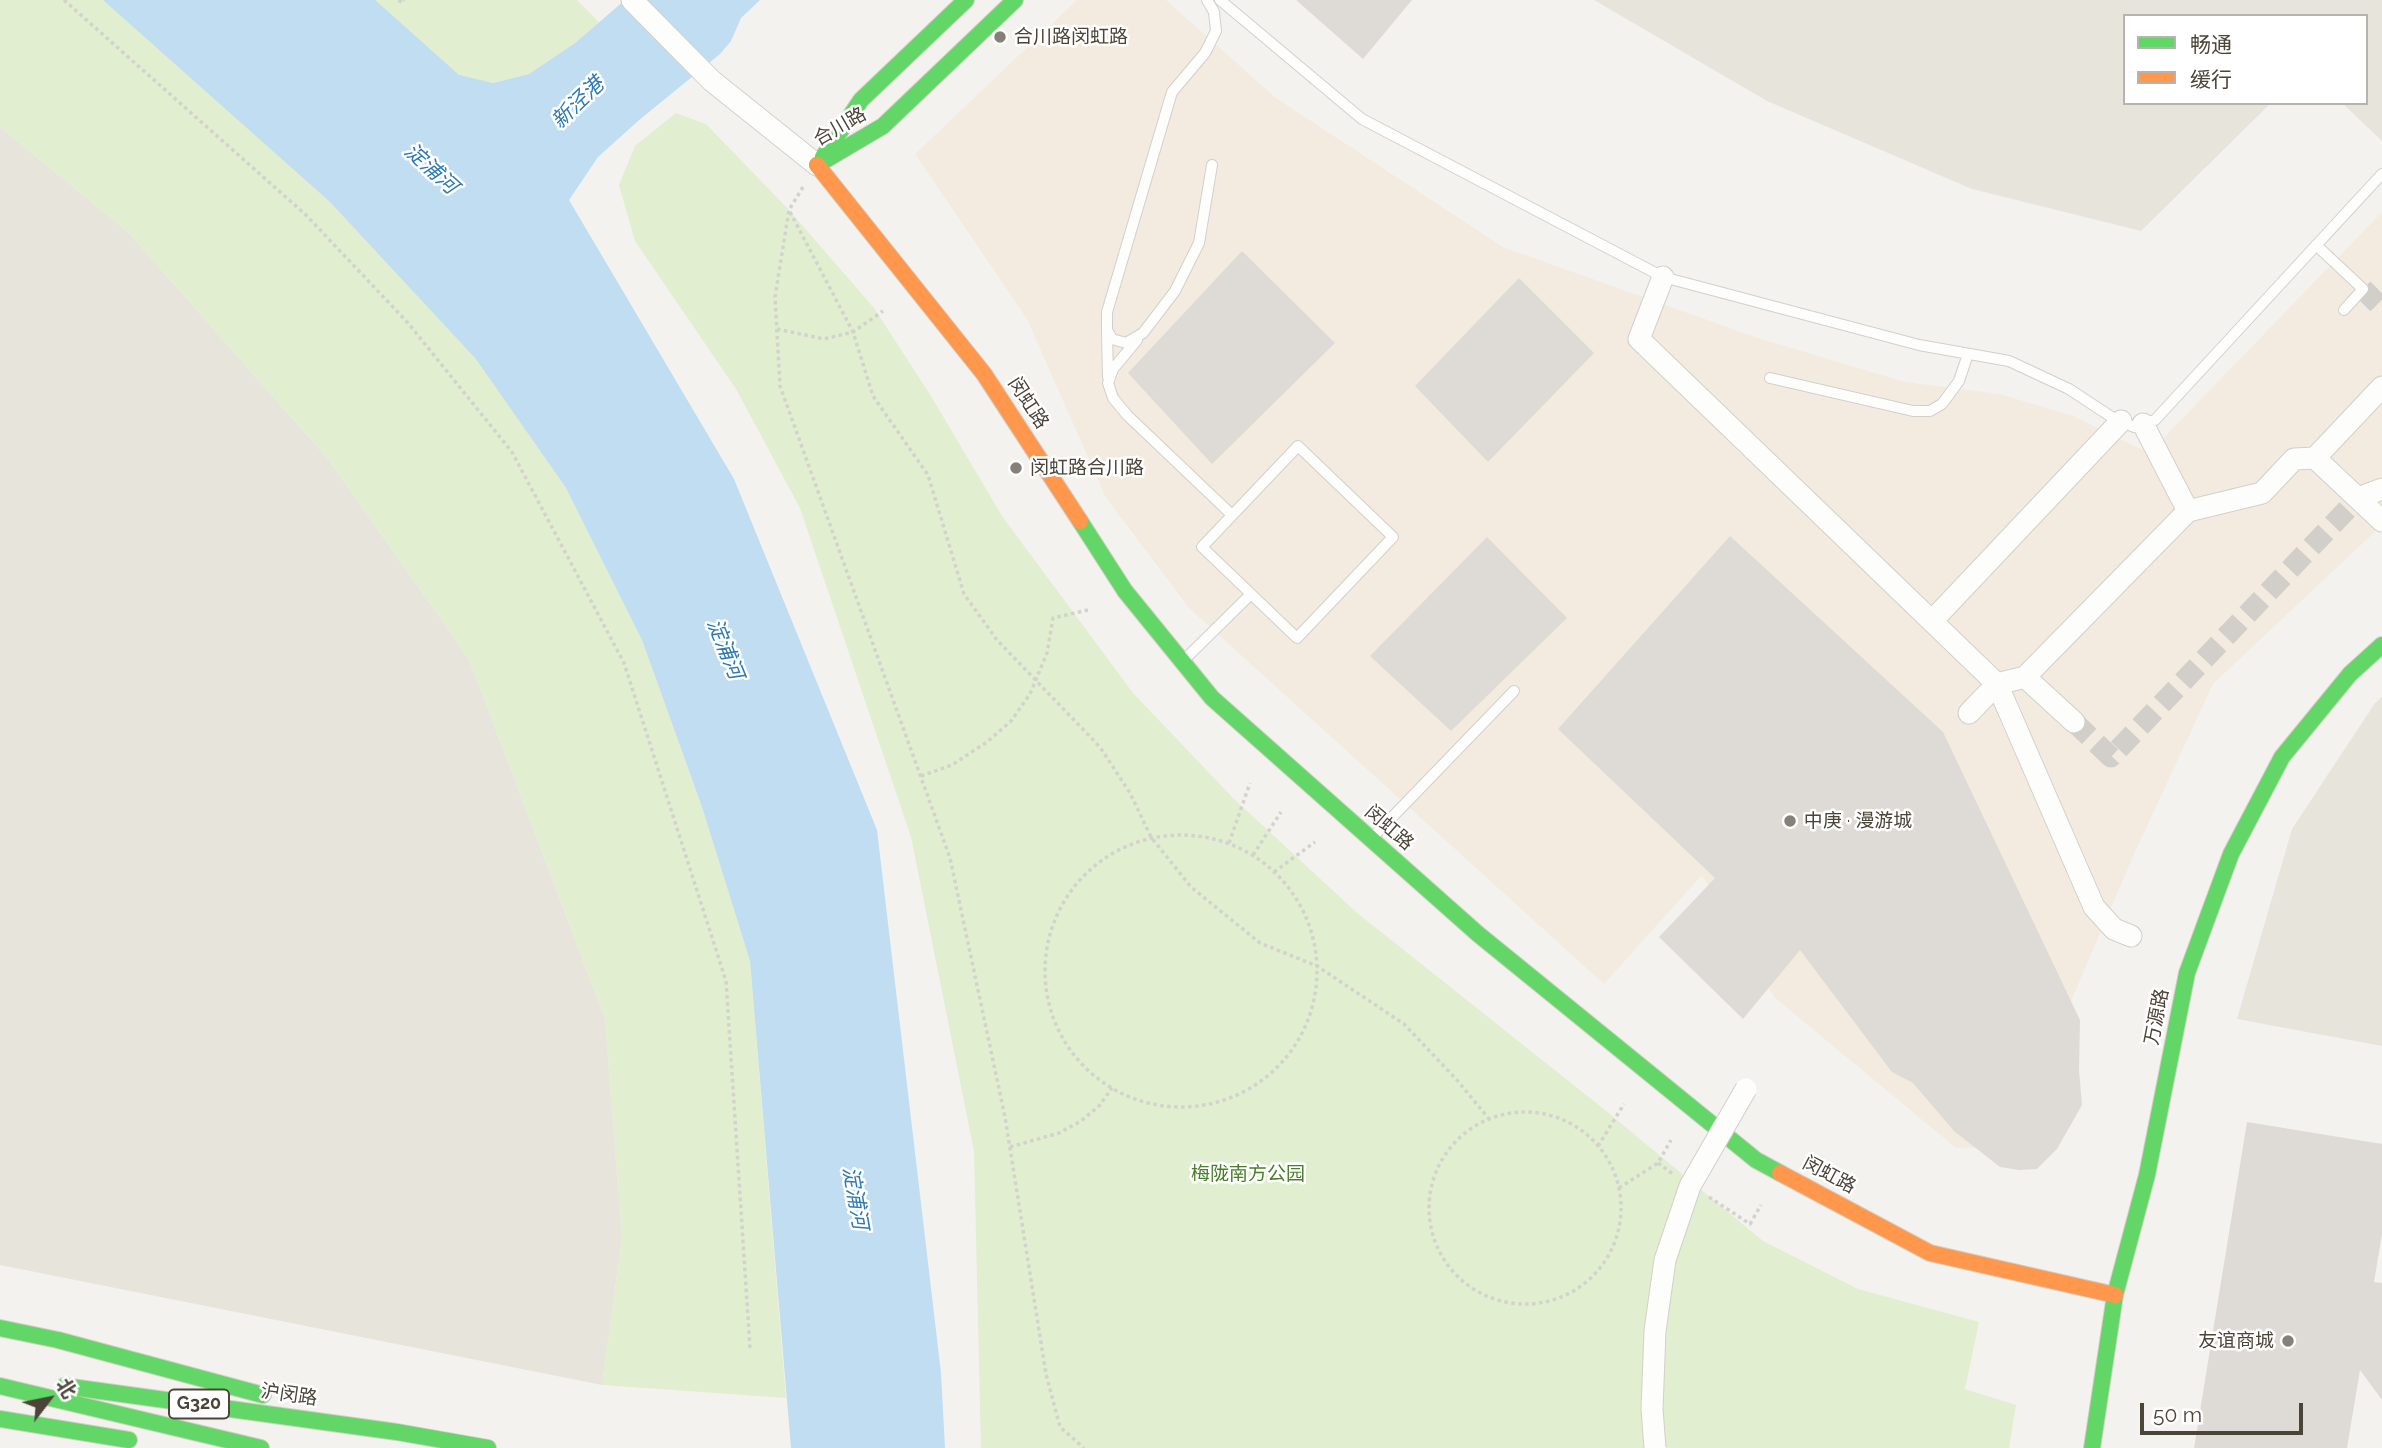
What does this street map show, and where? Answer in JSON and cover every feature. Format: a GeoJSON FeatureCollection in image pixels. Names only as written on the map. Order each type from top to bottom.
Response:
{"type":"FeatureCollection","features":[{"type":"Feature","properties":{"kind":"main road","name":"合川路"},"geometry":{"type":"LineString","coordinates":[[817,165],[860,100],[965,0]]}},
{"type":"Feature","properties":{"kind":"main road","name":"合川路"},"geometry":{"type":"LineString","coordinates":[[817,165],[883,126],[1015,0]]}},
{"type":"Feature","properties":{"kind":"main road","name":"闵虹路"},"geometry":{"type":"LineString","coordinates":[[817,165],[984,374],[1125,591],[1182,662],[1212,698],[1370,840],[1478,934],[1756,1160],[1930,1253],[2115,1295]]}},
{"type":"Feature","properties":{"kind":"main road","name":"万源路"},"geometry":{"type":"LineString","coordinates":[[2092,1448],[2115,1295],[2147,1175],[2187,973],[2231,854],[2282,757],[2350,674],[2382,645]]}},
{"type":"Feature","properties":{"kind":"main road"},"geometry":{"type":"LineString","coordinates":[[0,1328],[58,1340],[397,1432]]}},
{"type":"Feature","properties":{"kind":"main road","name":"沪闵路"},"geometry":{"type":"LineString","coordinates":[[0,1377],[397,1432],[488,1448]]}},
{"type":"Feature","properties":{"kind":"main road"},"geometry":{"type":"LineString","coordinates":[[0,1386],[261,1448]]}},
{"type":"Feature","properties":{"kind":"main road"},"geometry":{"type":"LineString","coordinates":[[0,1419],[149,1444]]}},
{"type":"Feature","properties":{"kind":"street"},"geometry":{"type":"LineString","coordinates":[[632,0],[712,81],[817,165]]}},
{"type":"Feature","properties":{"kind":"street"},"geometry":{"type":"LineString","coordinates":[[1663,277],[1639,339],[1997,684],[2094,907],[2114,929],[2131,936]]}},
{"type":"Feature","properties":{"kind":"street"},"geometry":{"type":"LineString","coordinates":[[1969,713],[1997,684],[2025,677],[2188,511],[2262,493],[2294,459],[2315,458],[2382,387]]}},
{"type":"Feature","properties":{"kind":"street"},"geometry":{"type":"LineString","coordinates":[[1932,621],[2121,421]]}},
{"type":"Feature","properties":{"kind":"street"},"geometry":{"type":"LineString","coordinates":[[2143,424],[2188,511]]}},
{"type":"Feature","properties":{"kind":"street"},"geometry":{"type":"LineString","coordinates":[[2315,458],[2382,522]]}},
{"type":"Feature","properties":{"kind":"street"},"geometry":{"type":"LineString","coordinates":[[2358,498],[2382,489]]}},
{"type":"Feature","properties":{"kind":"street"},"geometry":{"type":"LineString","coordinates":[[2025,677],[2074,722]]}},
{"type":"Feature","properties":{"kind":"street"},"geometry":{"type":"LineString","coordinates":[[1655,1448],[1652,1409],[1655,1331],[1665,1260],[1690,1186],[1746,1089]]}},
{"type":"Feature","properties":{"kind":"lane"},"geometry":{"type":"LineString","coordinates":[[1143,333],[1126,343],[1112,339],[1107,330],[1107,312],[1172,92],[1205,53],[1216,31],[1214,12],[1207,0]]}},
{"type":"Feature","properties":{"kind":"lane"},"geometry":{"type":"LineString","coordinates":[[1220,0],[1362,119],[1663,277],[1919,345],[2009,361],[2069,389],[2134,427],[2155,419],[2382,174]]}},
{"type":"Feature","properties":{"kind":"lane"},"geometry":{"type":"LineString","coordinates":[[1108,383],[1113,369],[1175,291],[1199,243],[1212,165]]}},
{"type":"Feature","properties":{"kind":"lane"},"geometry":{"type":"LineString","coordinates":[[2316,246],[2364,289],[2344,310]]}},
{"type":"Feature","properties":{"kind":"lane"},"geometry":{"type":"LineString","coordinates":[[1107,324],[1108,383],[1113,398],[1127,415],[1231,515]]}},
{"type":"Feature","properties":{"kind":"lane"},"geometry":{"type":"LineString","coordinates":[[1770,378],[1913,411],[1930,411],[1942,404],[1959,381],[1968,354]]}},
{"type":"Feature","properties":{"kind":"lane"},"geometry":{"type":"LineString","coordinates":[[1298,446],[1393,537],[1297,638],[1251,594],[1202,547],[1298,446]]}},
{"type":"Feature","properties":{"kind":"lane"},"geometry":{"type":"LineString","coordinates":[[1182,662],[1251,594]]}},
{"type":"Feature","properties":{"kind":"lane"},"geometry":{"type":"LineString","coordinates":[[1370,840],[1514,691]]}},
{"type":"Feature","properties":{"kind":"path"},"geometry":{"type":"LineString","coordinates":[[64,0],[306,215],[408,323],[512,452],[624,663],[726,981],[750,1348]]}},
{"type":"Feature","properties":{"kind":"path"},"geometry":{"type":"LineString","coordinates":[[817,165],[789,210],[775,297],[780,386],[950,858],[1010,1147],[1046,1374],[1060,1427],[1084,1448]]}},
{"type":"Feature","properties":{"kind":"path"},"geometry":{"type":"LineString","coordinates":[[789,210],[853,332],[873,396],[928,475],[964,594],[997,640],[1100,747],[1130,793],[1151,837],[1191,887],[1261,943],[1317,966],[1404,1024],[1457,1080],[1489,1119]]}},
{"type":"Feature","properties":{"kind":"path"},"geometry":{"type":"LineString","coordinates":[[777,329],[824,339],[853,332],[883,311]]}},
{"type":"Feature","properties":{"kind":"path"},"geometry":{"type":"LineString","coordinates":[[920,776],[951,765],[987,742],[1011,721],[1030,694],[1047,653],[1053,618],[1088,610]]}},
{"type":"Feature","properties":{"kind":"path"},"geometry":{"type":"LineString","coordinates":[[1229,843],[1250,783]]}},
{"type":"Feature","properties":{"kind":"path"},"geometry":{"type":"LineString","coordinates":[[1253,855],[1281,812]]}},
{"type":"Feature","properties":{"kind":"path"},"geometry":{"type":"LineString","coordinates":[[1177,834],[1204,836],[1229,843],[1253,855],[1274,872],[1292,892],[1305,915],[1314,940],[1317,966],[1316,992],[1309,1017],[1299,1040],[1284,1061],[1265,1079],[1243,1093],[1207,1105],[1168,1107],[1143,1102],[1098,1079],[1079,1061],[1063,1040],[1053,1017],[1045,979],[1048,941],[1056,916],[1068,894],[1084,874],[1126,845],[1151,837],[1177,834]]}},
{"type":"Feature","properties":{"kind":"path"},"geometry":{"type":"LineString","coordinates":[[1274,872],[1315,842]]}},
{"type":"Feature","properties":{"kind":"path"},"geometry":{"type":"LineString","coordinates":[[1010,1147],[1059,1133],[1081,1121],[1099,1106],[1112,1088]]}},
{"type":"Feature","properties":{"kind":"path"},"geometry":{"type":"LineString","coordinates":[[1598,1146],[1623,1104]]}},
{"type":"Feature","properties":{"kind":"path"},"geometry":{"type":"LineString","coordinates":[[1506,1112],[1538,1112],[1568,1121],[1598,1146],[1612,1166],[1619,1188],[1619,1229],[1607,1258],[1587,1282],[1559,1298],[1528,1304],[1496,1300],[1468,1285],[1446,1263],[1432,1234],[1429,1202],[1435,1171],[1452,1144],[1476,1124],[1506,1112]]}},
{"type":"Feature","properties":{"kind":"path"},"geometry":{"type":"LineString","coordinates":[[1619,1188],[1658,1163],[1671,1140]]}},
{"type":"Feature","properties":{"kind":"path"},"geometry":{"type":"LineString","coordinates":[[1690,1186],[1750,1224],[1761,1205]]}},
{"type":"Feature","properties":{"kind":"shaded area"},"geometry":{"type":"Polygon","coordinates":[[[1077,0],[1166,0],[1276,98],[1503,247],[1755,337],[1905,382],[2000,394],[2073,416],[2149,453],[2382,212],[2382,525],[2213,684],[2135,852],[2059,1029],[2029,1146],[1956,1148],[1774,997],[1702,875],[1604,984],[1190,609],[1106,498],[1027,319],[915,154],[1077,0]]]}},
{"type":"Feature","properties":{"kind":"shaded area"},"geometry":{"type":"Polygon","coordinates":[[[1594,0],[2382,0],[2382,141],[2344,105],[2368,105],[2368,14],[2123,14],[2123,105],[2269,105],[2141,231],[1972,189],[1767,101],[1594,0]]]}},
{"type":"Feature","properties":{"kind":"shaded area"},"geometry":{"type":"Polygon","coordinates":[[[0,127],[128,232],[328,459],[469,659],[605,1019],[622,1238],[602,1385],[0,1265],[0,127]]]}},
{"type":"Feature","properties":{"kind":"shaded area"},"geometry":{"type":"Polygon","coordinates":[[[2382,697],[2382,1046],[2237,1019],[2292,829],[2375,703],[2382,697]]]}},
{"type":"Feature","properties":{"kind":"green space"},"geometry":{"type":"Polygon","coordinates":[[[0,0],[577,0],[599,22],[575,43],[529,74],[493,83],[458,76],[329,201],[477,359],[566,488],[642,640],[702,807],[750,961],[786,1398],[602,1385],[622,1238],[605,1019],[469,659],[328,459],[128,232],[0,127],[0,0]]]}},
{"type":"Feature","properties":{"kind":"green space","name":"梅陇南方公园"},"geometry":{"type":"Polygon","coordinates":[[[676,113],[706,124],[789,210],[874,308],[931,396],[1002,516],[1133,693],[1233,798],[1356,912],[1605,1110],[1763,1241],[1858,1289],[1979,1322],[1965,1389],[2016,1405],[2009,1448],[981,1448],[974,1151],[911,837],[800,508],[736,389],[635,241],[619,185],[635,146],[676,113]]]}},
{"type":"Feature","properties":{"kind":"water"},"geometry":{"type":"Polygon","coordinates":[[[103,0],[375,0],[459,75],[493,83],[529,74],[575,43],[625,0],[760,0],[741,18],[731,41],[720,54],[598,157],[569,200],[734,479],[877,830],[941,1373],[945,1448],[791,1448],[750,961],[702,807],[642,640],[566,488],[476,359],[329,201],[103,0]]]}},
{"type":"Feature","properties":{"kind":"building"},"geometry":{"type":"Polygon","coordinates":[[[1296,0],[1412,0],[1363,59],[1296,0]]]}},
{"type":"Feature","properties":{"kind":"building"},"geometry":{"type":"Polygon","coordinates":[[[1242,251],[1335,343],[1212,464],[1128,373],[1242,251]]]}},
{"type":"Feature","properties":{"kind":"building"},"geometry":{"type":"Polygon","coordinates":[[[1519,278],[1594,353],[1488,462],[1415,386],[1519,278]]]}},
{"type":"Feature","properties":{"kind":"building"},"geometry":{"type":"Polygon","coordinates":[[[1730,536],[1943,732],[2080,1020],[2079,1070],[2082,1105],[2057,1149],[2037,1169],[2000,1167],[1954,1131],[1913,1083],[1892,1072],[1800,950],[1743,1019],[1659,937],[1715,878],[1558,729],[1730,536]]]}},
{"type":"Feature","properties":{"kind":"building"},"geometry":{"type":"Polygon","coordinates":[[[1487,537],[1567,618],[1451,731],[1370,656],[1487,537]]]}},
{"type":"Feature","properties":{"kind":"building","name":"友谊商城"},"geometry":{"type":"Polygon","coordinates":[[[2247,1122],[2382,1144],[2382,1234],[2374,1282],[2382,1283],[2382,1400],[2360,1370],[2347,1448],[2194,1448],[2247,1122]]]}},
{"type":"Feature","properties":{"kind":"tunnel"},"geometry":{"type":"LineString","coordinates":[[2363,289],[2382,308]]}},
{"type":"Feature","properties":{"kind":"tunnel"},"geometry":{"type":"LineString","coordinates":[[2074,722],[2111,757],[2358,498]]}},
{"type":"Feature","properties":{"kind":"traffic: fast"},"geometry":{"type":"LineString","coordinates":[[823,157],[861,100],[966,0]]}},
{"type":"Feature","properties":{"kind":"traffic: fast"},"geometry":{"type":"LineString","coordinates":[[817,165],[883,126],[1015,0]]}},
{"type":"Feature","properties":{"kind":"traffic: fast"},"geometry":{"type":"LineString","coordinates":[[1080,521],[1125,591],[1212,698],[1478,934],[1756,1160],[1780,1173]]}},
{"type":"Feature","properties":{"kind":"traffic: fast"},"geometry":{"type":"LineString","coordinates":[[2092,1448],[2115,1295],[2147,1175],[2187,973],[2231,854],[2282,757],[2350,674],[2382,645]]}},
{"type":"Feature","properties":{"kind":"traffic: fast"},"geometry":{"type":"LineString","coordinates":[[0,1328],[58,1340],[263,1395]]}},
{"type":"Feature","properties":{"kind":"traffic: fast"},"geometry":{"type":"LineString","coordinates":[[0,1386],[261,1448]]}},
{"type":"Feature","properties":{"kind":"traffic: fast"},"geometry":{"type":"LineString","coordinates":[[64,1386],[397,1432],[488,1448]]}},
{"type":"Feature","properties":{"kind":"traffic: fast"},"geometry":{"type":"LineString","coordinates":[[0,1419],[129,1440]]}},
{"type":"Feature","properties":{"kind":"traffic: slow"},"geometry":{"type":"LineString","coordinates":[[817,165],[984,374],[1080,521]]}},
{"type":"Feature","properties":{"kind":"traffic: slow"},"geometry":{"type":"LineString","coordinates":[[1780,1173],[1930,1253],[2115,1295]]}},
{"type":"Feature","properties":{"kind":"place","name":"合川路闵虹路"},"geometry":{"type":"Point","coordinates":[1000,37]}},
{"type":"Feature","properties":{"kind":"place","name":"闵虹路合川路"},"geometry":{"type":"Point","coordinates":[1016,468]}},
{"type":"Feature","properties":{"kind":"place","name":"中庚 · 漫游城"},"geometry":{"type":"Point","coordinates":[1790,821]}},
{"type":"Feature","properties":{"kind":"place","name":"友谊商城"},"geometry":{"type":"Point","coordinates":[2288,1341]}},
{"type":"Feature","properties":{"kind":"water label","name":"新泾港"},"geometry":{"type":"Point","coordinates":[578,103]}},
{"type":"Feature","properties":{"kind":"water label","name":"淀浦河"},"geometry":{"type":"Point","coordinates":[431,169]}},
{"type":"Feature","properties":{"kind":"water label","name":"淀浦河"},"geometry":{"type":"Point","coordinates":[725,649]}},
{"type":"Feature","properties":{"kind":"water label","name":"淀浦河"},"geometry":{"type":"Point","coordinates":[855,1198]}}]}
